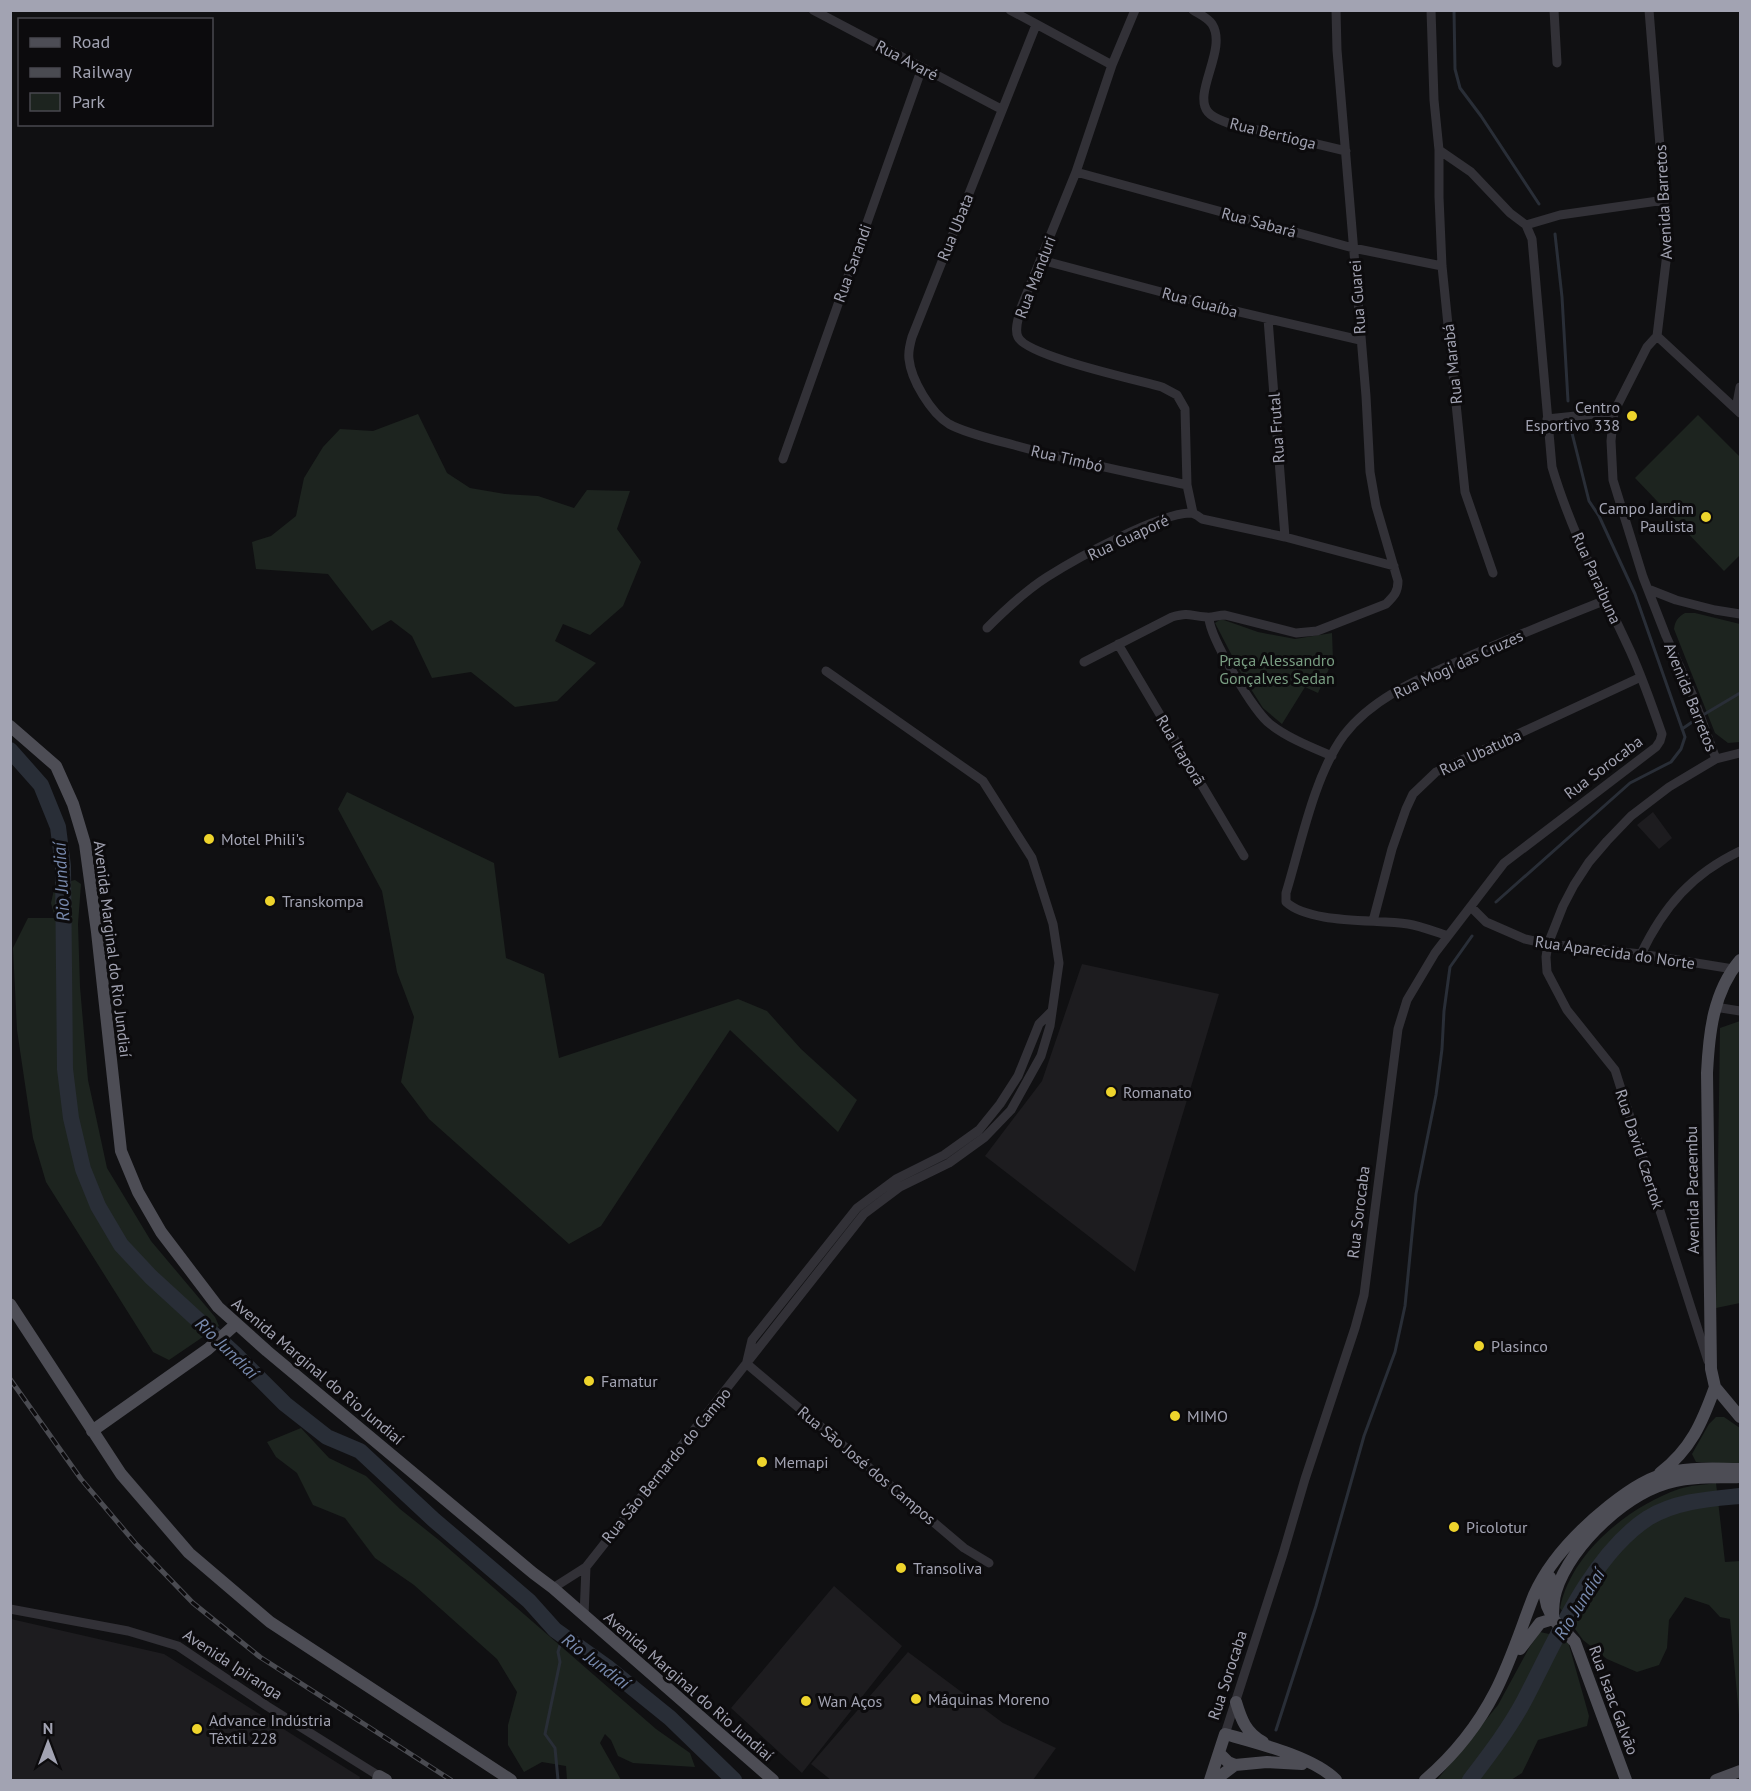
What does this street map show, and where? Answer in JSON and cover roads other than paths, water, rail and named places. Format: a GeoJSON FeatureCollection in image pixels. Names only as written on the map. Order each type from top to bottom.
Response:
{"type":"FeatureCollection","features":[{"type":"Feature","properties":{"kind":"main road","name":"Avenida Marginal do Rio Jundiaí"},"geometry":{"type":"LineString","coordinates":[[10,726],[56,766],[73,804],[85,844],[98,932],[122,1151],[138,1192],[169,1245],[233,1327],[524,1566],[554,1588],[773,1780]]}},
{"type":"Feature","properties":{"kind":"main road","name":"Avenida Pacaembu"},"geometry":{"type":"LineString","coordinates":[[1737,964],[1715,1007],[1709,1038],[1707,1073],[1711,1369],[1715,1387],[1740,1417]]}},
{"type":"Feature","properties":{"kind":"main road"},"geometry":{"type":"LineString","coordinates":[[10,1304],[121,1474],[189,1553],[270,1622],[511,1780]]}},
{"type":"Feature","properties":{"kind":"main road"},"geometry":{"type":"LineString","coordinates":[[92,1431],[208,1349],[233,1327]]}},
{"type":"Feature","properties":{"kind":"main road"},"geometry":{"type":"LineString","coordinates":[[1652,1478],[1684,1452],[1701,1426],[1715,1387]]}},
{"type":"Feature","properties":{"kind":"main road"},"geometry":{"type":"LineString","coordinates":[[1509,1664],[1535,1593],[1555,1559],[1583,1526],[1629,1490],[1652,1478],[1675,1471],[1698,1468],[1740,1469]]}},
{"type":"Feature","properties":{"kind":"main road"},"geometry":{"type":"LineString","coordinates":[[1555,1621],[1555,1593],[1564,1573],[1590,1536],[1615,1511],[1636,1496],[1676,1481],[1740,1477]]}},
{"type":"Feature","properties":{"kind":"main road"},"geometry":{"type":"LineString","coordinates":[[1555,1559],[1545,1597],[1546,1606],[1555,1621]]}},
{"type":"Feature","properties":{"kind":"main road"},"geometry":{"type":"LineString","coordinates":[[1425,1780],[1461,1743],[1480,1718],[1509,1664],[1533,1629],[1540,1623],[1555,1621]]}},
{"type":"Feature","properties":{"kind":"main road","name":"Rua Isaac Galvão"},"geometry":{"type":"LineString","coordinates":[[1555,1621],[1575,1642],[1626,1780]]}},
{"type":"Feature","properties":{"kind":"main road"},"geometry":{"type":"LineString","coordinates":[[1236,1702],[1242,1721],[1258,1740],[1328,1772],[1336,1780]]}},
{"type":"Feature","properties":{"kind":"main road"},"geometry":{"type":"LineString","coordinates":[[1226,1734],[1285,1753]]}},
{"type":"Feature","properties":{"kind":"main road","name":"Rua Sorocaba"},"geometry":{"type":"LineString","coordinates":[[1210,1780],[1226,1734]]}},
{"type":"Feature","properties":{"kind":"main road"},"geometry":{"type":"LineString","coordinates":[[1219,1753],[1235,1765],[1267,1762],[1316,1766]]}},
{"type":"Feature","properties":{"kind":"main road"},"geometry":{"type":"LineString","coordinates":[[1215,1780],[1235,1765]]}},
{"type":"Feature","properties":{"kind":"main road"},"geometry":{"type":"LineString","coordinates":[[1716,1780],[1740,1771]]}},
{"type":"Feature","properties":{"kind":"street","name":"Rua Avaré"},"geometry":{"type":"LineString","coordinates":[[813,10],[1001,109]]}},
{"type":"Feature","properties":{"kind":"street"},"geometry":{"type":"LineString","coordinates":[[1010,10],[1112,65]]}},
{"type":"Feature","properties":{"kind":"street","name":"Rua Manduri"},"geometry":{"type":"LineString","coordinates":[[1135,10],[1112,65],[1076,172],[1020,310],[1018,337],[1026,346],[1052,357],[1162,387],[1177,394],[1185,409],[1187,484],[1193,513]]}},
{"type":"Feature","properties":{"kind":"street","name":"Rua Bertioga"},"geometry":{"type":"LineString","coordinates":[[1193,10],[1211,23],[1215,34],[1215,49],[1204,93],[1206,110],[1214,117],[1228,123],[1346,151]]}},
{"type":"Feature","properties":{"kind":"street","name":"Rua Guarei"},"geometry":{"type":"LineString","coordinates":[[1209,618],[1215,615],[1225,615],[1296,633],[1317,631],[1386,604],[1395,596],[1398,589],[1398,580],[1376,506],[1370,472],[1366,396],[1337,50],[1336,10]]}},
{"type":"Feature","properties":{"kind":"street","name":"Rua Marabá"},"geometry":{"type":"LineString","coordinates":[[1431,10],[1434,100],[1439,150],[1442,266],[1465,492],[1493,573]]}},
{"type":"Feature","properties":{"kind":"street"},"geometry":{"type":"LineString","coordinates":[[1554,10],[1557,63]]}},
{"type":"Feature","properties":{"kind":"street","name":"Avenida Barretos"},"geometry":{"type":"LineString","coordinates":[[1649,10],[1668,245],[1657,336],[1647,347],[1614,412],[1611,441],[1613,480],[1630,540],[1648,589],[1693,696],[1716,759]]}},
{"type":"Feature","properties":{"kind":"street","name":"Rua Ubata"},"geometry":{"type":"LineString","coordinates":[[948,423],[921,392],[909,359],[909,347],[1036,25]]}},
{"type":"Feature","properties":{"kind":"street","name":"Rua Sarandi"},"geometry":{"type":"LineString","coordinates":[[783,459],[922,68]]}},
{"type":"Feature","properties":{"kind":"street"},"geometry":{"type":"LineString","coordinates":[[1439,150],[1471,172],[1510,213],[1526,225],[1532,239],[1547,419],[1614,412]]}},
{"type":"Feature","properties":{"kind":"street","name":"Rua Sabará"},"geometry":{"type":"LineString","coordinates":[[1076,172],[1353,248],[1442,266]]}},
{"type":"Feature","properties":{"kind":"street"},"geometry":{"type":"LineString","coordinates":[[1526,225],[1560,215],[1665,201]]}},
{"type":"Feature","properties":{"kind":"street","name":"Rua Guaíba"},"geometry":{"type":"LineString","coordinates":[[1041,260],[1268,319],[1360,340]]}},
{"type":"Feature","properties":{"kind":"street","name":"Rua Frutal"},"geometry":{"type":"LineString","coordinates":[[1268,319],[1285,537]]}},
{"type":"Feature","properties":{"kind":"street"},"geometry":{"type":"LineString","coordinates":[[1657,336],[1738,411]]}},
{"type":"Feature","properties":{"kind":"street"},"geometry":{"type":"LineString","coordinates":[[1738,411],[1740,387]]}},
{"type":"Feature","properties":{"kind":"street","name":"Rua Paraibuna"},"geometry":{"type":"LineString","coordinates":[[1547,419],[1552,467],[1556,482],[1641,677],[1662,734]]}},
{"type":"Feature","properties":{"kind":"street","name":"Rua Timbó"},"geometry":{"type":"LineString","coordinates":[[948,423],[989,439],[1036,451],[1187,484]]}},
{"type":"Feature","properties":{"kind":"street"},"geometry":{"type":"LineString","coordinates":[[1193,513],[1202,519],[1285,537],[1394,566]]}},
{"type":"Feature","properties":{"kind":"street","name":"Rua Guaporé"},"geometry":{"type":"LineString","coordinates":[[987,628],[1001,613],[1046,578],[1138,529],[1169,516],[1193,513]]}},
{"type":"Feature","properties":{"kind":"street"},"geometry":{"type":"LineString","coordinates":[[1648,589],[1705,608],[1740,614]]}},
{"type":"Feature","properties":{"kind":"street","name":"Rua Mogi das Cruzes"},"geometry":{"type":"LineString","coordinates":[[1373,921],[1313,915],[1294,910],[1286,902],[1286,893],[1320,779],[1345,734],[1368,711],[1395,691],[1482,651],[1606,600]]}},
{"type":"Feature","properties":{"kind":"street"},"geometry":{"type":"LineString","coordinates":[[1084,662],[1172,617],[1186,613],[1209,618],[1209,626],[1215,640],[1255,708],[1270,724],[1332,756]]}},
{"type":"Feature","properties":{"kind":"street","name":"Rua Itaporã"},"geometry":{"type":"LineString","coordinates":[[1118,644],[1244,856]]}},
{"type":"Feature","properties":{"kind":"street","name":"Rua São Bernardo do Campo"},"geometry":{"type":"LineString","coordinates":[[554,1588],[586,1567],[864,1214],[900,1187],[949,1163],[985,1137],[1011,1110],[1041,1056],[1050,1026],[1059,963],[1053,924],[1032,858],[983,781],[826,671]]}},
{"type":"Feature","properties":{"kind":"street","name":"Rua Ubatuba"},"geometry":{"type":"LineString","coordinates":[[1373,921],[1392,849],[1406,809],[1413,794],[1436,772],[1641,677]]}},
{"type":"Feature","properties":{"kind":"street","name":"Rua Sorocaba"},"geometry":{"type":"LineString","coordinates":[[1226,1734],[1364,1295],[1401,1014],[1419,978],[1504,862],[1656,747],[1662,734]]}},
{"type":"Feature","properties":{"kind":"street"},"geometry":{"type":"LineString","coordinates":[[1548,944],[1574,885],[1589,862],[1631,816],[1668,787],[1716,759],[1740,753]]}},
{"type":"Feature","properties":{"kind":"street"},"geometry":{"type":"LineString","coordinates":[[1641,954],[1653,928],[1672,901],[1699,875],[1740,851]]}},
{"type":"Feature","properties":{"kind":"street","name":"Rua Aparecida do Norte"},"geometry":{"type":"LineString","coordinates":[[1471,907],[1486,922],[1504,931],[1548,944],[1737,964]]}},
{"type":"Feature","properties":{"kind":"street"},"geometry":{"type":"LineString","coordinates":[[1373,921],[1409,924],[1448,936]]}},
{"type":"Feature","properties":{"kind":"street","name":"Rua David Czertok"},"geometry":{"type":"LineString","coordinates":[[1548,944],[1547,972],[1554,989],[1566,1010],[1615,1070],[1711,1369]]}},
{"type":"Feature","properties":{"kind":"street"},"geometry":{"type":"LineString","coordinates":[[1715,1007],[1740,1011]]}},
{"type":"Feature","properties":{"kind":"street","name":"Rua São Bernardo do Campo"},"geometry":{"type":"LineString","coordinates":[[747,1364],[752,1340],[857,1208],[896,1179],[945,1155],[979,1130],[1000,1104],[1018,1076],[1039,1024],[1052,1011]]}},
{"type":"Feature","properties":{"kind":"street","name":"Rua São José dos Campos"},"geometry":{"type":"LineString","coordinates":[[747,1364],[964,1548],[989,1563]]}},
{"type":"Feature","properties":{"kind":"street"},"geometry":{"type":"LineString","coordinates":[[584,1616],[586,1567]]}},
{"type":"Feature","properties":{"kind":"street","name":"Avenida Ipiranga"},"geometry":{"type":"LineString","coordinates":[[10,1609],[128,1631],[178,1646],[381,1779]]}},
{"type":"Feature","properties":{"kind":"waterway"},"geometry":{"type":"LineString","coordinates":[[1454,10],[1455,69],[1460,88],[1539,204]]}},
{"type":"Feature","properties":{"kind":"waterway"},"geometry":{"type":"LineString","coordinates":[[1555,234],[1562,297],[1568,401]]}},
{"type":"Feature","properties":{"kind":"waterway"},"geometry":{"type":"LineString","coordinates":[[1496,902],[1630,783],[1671,762],[1681,749],[1685,737],[1635,594],[1599,516],[1589,501],[1572,433]]}},
{"type":"Feature","properties":{"kind":"waterway"},"geometry":{"type":"LineString","coordinates":[[1703,715],[1740,693]]}},
{"type":"Feature","properties":{"kind":"waterway"},"geometry":{"type":"LineString","coordinates":[[1682,729],[1698,718]]}},
{"type":"Feature","properties":{"kind":"waterway","name":"Rio Jundiaí"},"geometry":{"type":"LineString","coordinates":[[10,750],[41,785],[58,827],[63,866],[65,1069],[71,1118],[83,1169],[98,1206],[121,1245],[151,1277],[236,1355],[285,1404],[327,1437],[360,1451],[434,1520],[529,1601],[555,1630],[607,1667],[670,1718],[734,1780]]}},
{"type":"Feature","properties":{"kind":"waterway"},"geometry":{"type":"LineString","coordinates":[[1276,1730],[1316,1606],[1364,1436],[1395,1352],[1405,1306],[1416,1194],[1436,1095],[1450,967],[1472,936]]}},
{"type":"Feature","properties":{"kind":"waterway","name":"Rio Jundiaí"},"geometry":{"type":"LineString","coordinates":[[1470,1780],[1518,1711],[1576,1601],[1609,1554],[1628,1534],[1648,1518],[1670,1508],[1716,1498],[1740,1496]]}},
{"type":"Feature","properties":{"kind":"waterway"},"geometry":{"type":"LineString","coordinates":[[558,1780],[555,1748],[545,1734],[560,1662],[558,1652],[563,1635]]}},
{"type":"Feature","properties":{"kind":"railway"},"geometry":{"type":"LineString","coordinates":[[10,1379],[81,1479],[136,1544],[193,1603],[260,1657],[451,1780]]}},
{"type":"Feature","properties":{"kind":"place","name":"Centro Esportivo 338"},"geometry":{"type":"Point","coordinates":[1632,416]}},
{"type":"Feature","properties":{"kind":"place","name":"Campo Jardim Paulista"},"geometry":{"type":"Point","coordinates":[1706,517]}},
{"type":"Feature","properties":{"kind":"place","name":"Motel Phili's"},"geometry":{"type":"Point","coordinates":[209,839]}},
{"type":"Feature","properties":{"kind":"place","name":"Transkompa"},"geometry":{"type":"Point","coordinates":[270,901]}},
{"type":"Feature","properties":{"kind":"place","name":"Romanato"},"geometry":{"type":"Point","coordinates":[1111,1092]}},
{"type":"Feature","properties":{"kind":"place","name":"Plasinco"},"geometry":{"type":"Point","coordinates":[1479,1346]}},
{"type":"Feature","properties":{"kind":"place","name":"Famatur"},"geometry":{"type":"Point","coordinates":[589,1381]}},
{"type":"Feature","properties":{"kind":"place","name":"MIMO"},"geometry":{"type":"Point","coordinates":[1175,1416]}},
{"type":"Feature","properties":{"kind":"place","name":"Memapi"},"geometry":{"type":"Point","coordinates":[762,1462]}},
{"type":"Feature","properties":{"kind":"place","name":"Picolotur"},"geometry":{"type":"Point","coordinates":[1454,1527]}},
{"type":"Feature","properties":{"kind":"place","name":"Transoliva"},"geometry":{"type":"Point","coordinates":[901,1568]}},
{"type":"Feature","properties":{"kind":"place","name":"Máquinas Moreno"},"geometry":{"type":"Point","coordinates":[916,1699]}},
{"type":"Feature","properties":{"kind":"place","name":"Wan Aços"},"geometry":{"type":"Point","coordinates":[806,1701]}},
{"type":"Feature","properties":{"kind":"place","name":"Advance Indústria Têxtil 228"},"geometry":{"type":"Point","coordinates":[197,1729]}},
{"type":"Feature","properties":{"kind":"park label","name":"Praça Alessandro Gonçalves Sedan"},"geometry":{"type":"Point","coordinates":[1277,669]}}]}
